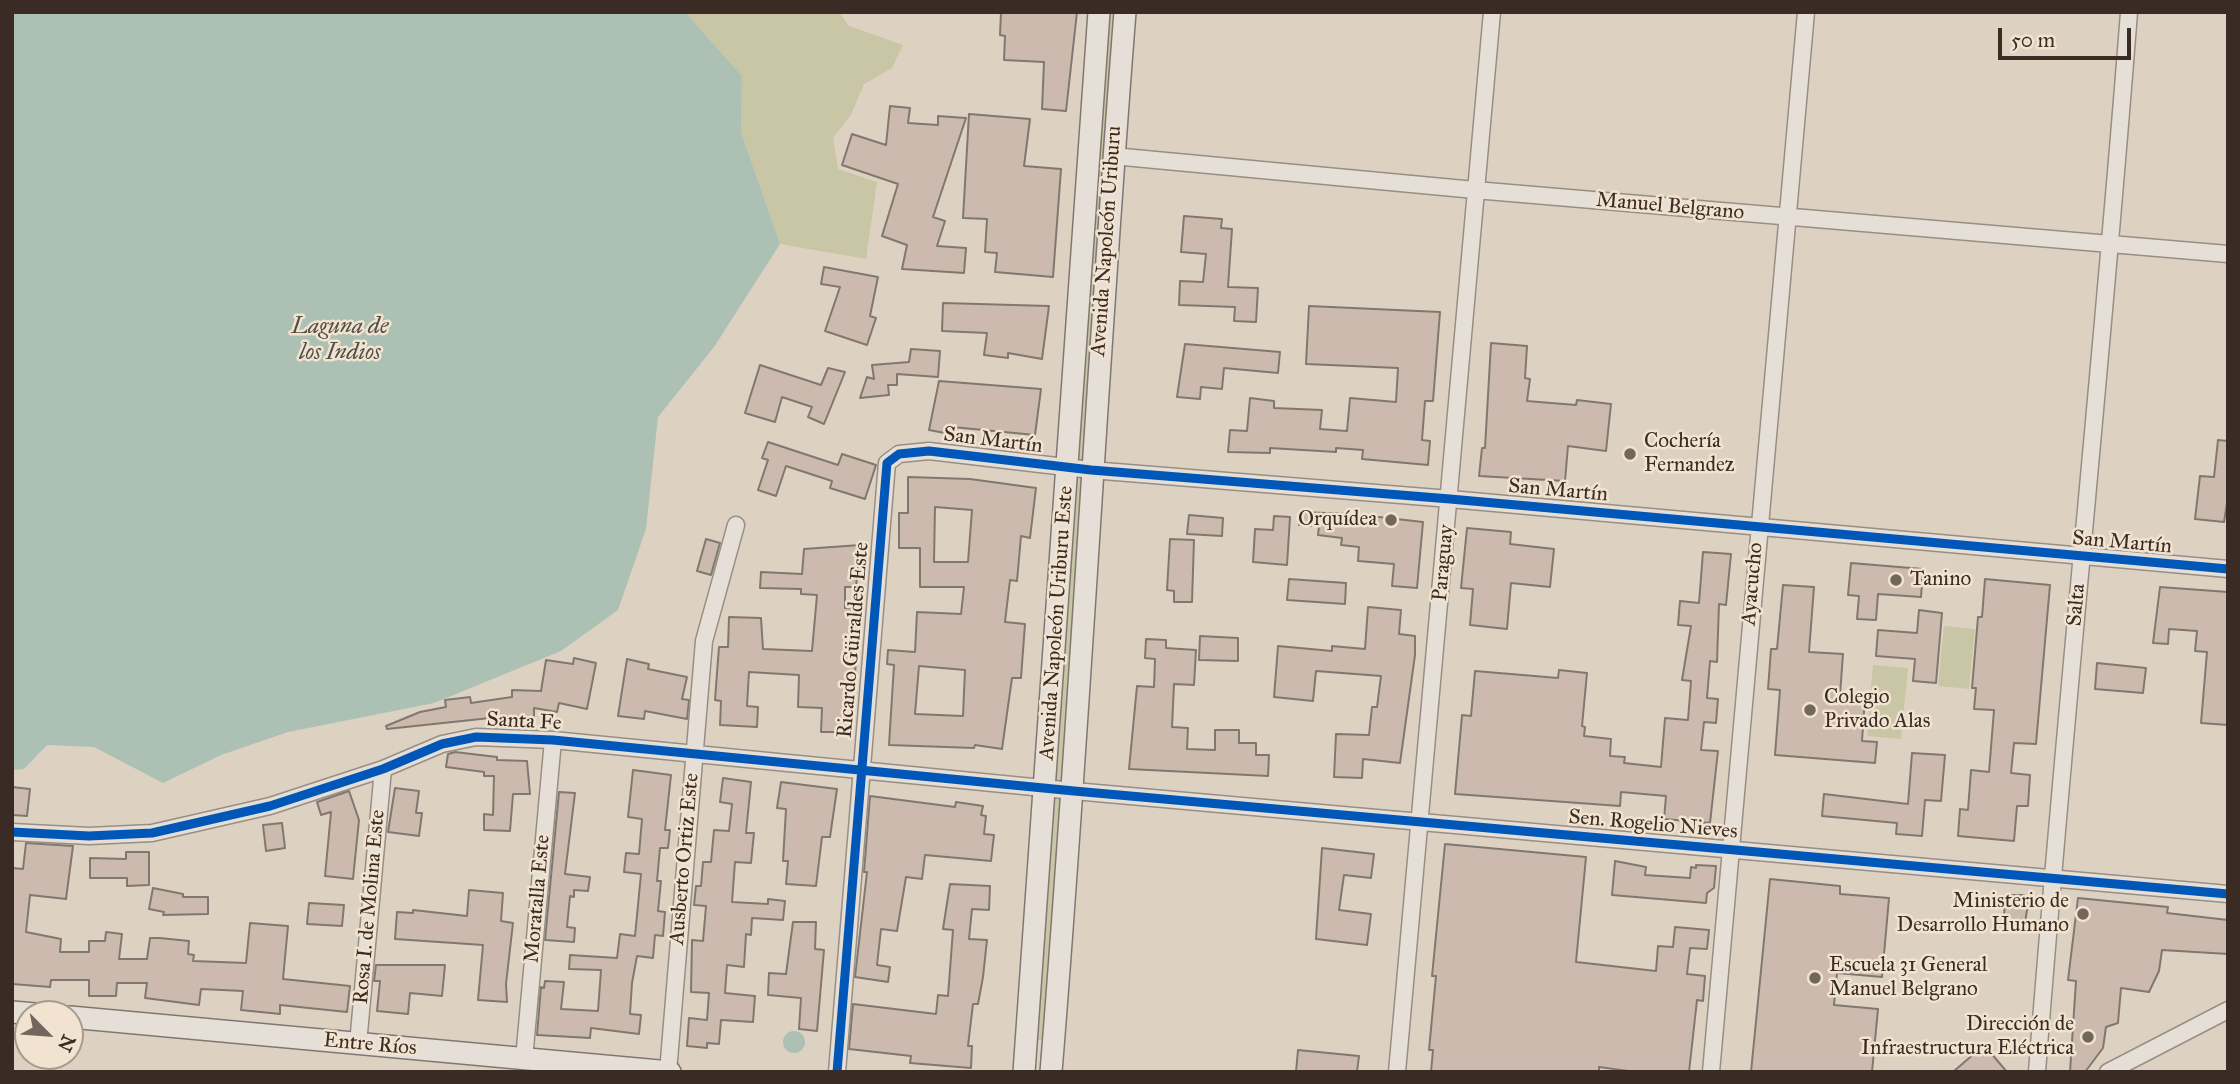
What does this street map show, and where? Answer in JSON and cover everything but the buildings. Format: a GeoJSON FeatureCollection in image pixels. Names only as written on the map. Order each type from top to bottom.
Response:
{"type":"FeatureCollection","features":[{"type":"Feature","properties":{"kind":"main road","name":"Avenida Napoleón Uriburu"},"geometry":{"type":"LineString","coordinates":[[1067,467],[1100,12]]}},
{"type":"Feature","properties":{"kind":"main road","name":"Avenida Napoleón Uriburu"},"geometry":{"type":"LineString","coordinates":[[1091,470],[1125,12]]}},
{"type":"Feature","properties":{"kind":"main road","name":"Avenida Napoleón Uriburu Este"},"geometry":{"type":"LineString","coordinates":[[1024,1072],[1067,467]]}},
{"type":"Feature","properties":{"kind":"main road","name":"Avenida Napoleón Uriburu Este"},"geometry":{"type":"LineString","coordinates":[[1051,1072],[1074,791],[1091,470]]}},
{"type":"Feature","properties":{"kind":"main road","name":"Entre Ríos"},"geometry":{"type":"LineString","coordinates":[[84,1018],[669,1072]]}},
{"type":"Feature","properties":{"kind":"street","name":"Paraguay"},"geometry":{"type":"LineString","coordinates":[[1397,1072],[1492,12]]}},
{"type":"Feature","properties":{"kind":"street","name":"Ayacucho"},"geometry":{"type":"LineString","coordinates":[[1711,1072],[1806,12]]}},
{"type":"Feature","properties":{"kind":"street","name":"Salta"},"geometry":{"type":"LineString","coordinates":[[2037,1072],[2081,557],[2112,243],[2129,12]]}},
{"type":"Feature","properties":{"kind":"street","name":"Manuel Belgrano"},"geometry":{"type":"LineString","coordinates":[[1113,156],[1475,190],[2228,254]]}},
{"type":"Feature","properties":{"kind":"street","name":"San Martín"},"geometry":{"type":"LineString","coordinates":[[887,463],[899,454],[929,451],[1091,470],[1450,499],[2228,569]]}},
{"type":"Feature","properties":{"kind":"street","name":"Ricardo Güiraldes Este"},"geometry":{"type":"LineString","coordinates":[[837,1072],[887,463]]}},
{"type":"Feature","properties":{"kind":"street","name":"Ausberto Ortiz Este"},"geometry":{"type":"LineString","coordinates":[[669,1072],[704,641],[736,524]]}},
{"type":"Feature","properties":{"kind":"street","name":"Santa Fe"},"geometry":{"type":"LineString","coordinates":[[12,832],[89,836],[152,834],[270,806],[383,769],[442,744],[476,737],[553,740],[1074,791]]}},
{"type":"Feature","properties":{"kind":"street","name":"Moratalla Este"},"geometry":{"type":"LineString","coordinates":[[524,1059],[553,740]]}},
{"type":"Feature","properties":{"kind":"street","name":"Rosa I. de Molina Este"},"geometry":{"type":"LineString","coordinates":[[358,1044],[383,769]]}},
{"type":"Feature","properties":{"kind":"street","name":"Sen. Rogelio Nieves"},"geometry":{"type":"LineString","coordinates":[[1074,791],[2228,894]]}},
{"type":"Feature","properties":{"kind":"street"},"geometry":{"type":"LineString","coordinates":[[2108,1072],[2228,1010]]}},
{"type":"Feature","properties":{"kind":"shaded area"},"geometry":{"type":"Polygon","coordinates":[[[685,12],[839,12],[849,26],[903,45],[892,68],[864,84],[851,115],[833,138],[838,169],[877,182],[866,259],[780,244],[741,132],[742,76],[685,12]]]}},
{"type":"Feature","properties":{"kind":"shaded area"},"geometry":{"type":"Polygon","coordinates":[[[1107,12],[1115,12],[1045,1040],[1035,1040],[1107,12]]]}},
{"type":"Feature","properties":{"kind":"shaded area"},"geometry":{"type":"Polygon","coordinates":[[[1944,626],[1975,629],[1969,689],[1938,686],[1944,626]]]}},
{"type":"Feature","properties":{"kind":"shaded area"},"geometry":{"type":"Polygon","coordinates":[[[1873,665],[1908,668],[1901,739],[1867,736],[1873,665]]]}},
{"type":"Feature","properties":{"kind":"water","name":"Laguna de los Indios"},"geometry":{"type":"Polygon","coordinates":[[[12,12],[685,12],[742,76],[741,132],[780,244],[714,347],[658,417],[646,529],[618,610],[561,651],[434,703],[288,732],[221,755],[163,783],[94,747],[47,745],[24,769],[12,770],[12,12]]]}},
{"type":"Feature","properties":{"kind":"water"},"geometry":{"type":"Polygon","coordinates":[[[794,1031],[802,1034],[805,1042],[802,1050],[794,1053],[786,1050],[783,1042],[786,1034],[794,1031]]]}},
{"type":"Feature","properties":{"kind":"cycle path"},"geometry":{"type":"LineString","coordinates":[[837,1072],[887,463],[899,454],[929,451],[1091,470],[1450,499],[2228,569]]}},
{"type":"Feature","properties":{"kind":"cycle path"},"geometry":{"type":"LineString","coordinates":[[12,832],[89,836],[152,833],[270,806],[383,769],[442,744],[476,737],[553,740],[1074,791],[2228,894]]}},
{"type":"Feature","properties":{"kind":"place","name":"Cochería Fernandez"},"geometry":{"type":"Point","coordinates":[1630,454]}},
{"type":"Feature","properties":{"kind":"place","name":"Orquídea"},"geometry":{"type":"Point","coordinates":[1391,520]}},
{"type":"Feature","properties":{"kind":"place","name":"Tanino"},"geometry":{"type":"Point","coordinates":[1896,580]}},
{"type":"Feature","properties":{"kind":"place","name":"Colegio Privado Alas"},"geometry":{"type":"Point","coordinates":[1810,710]}},
{"type":"Feature","properties":{"kind":"place","name":"Ministerio de Desarrollo Humano"},"geometry":{"type":"Point","coordinates":[2083,914]}},
{"type":"Feature","properties":{"kind":"place","name":"Escuela 31 General Manuel Belgrano"},"geometry":{"type":"Point","coordinates":[1815,978]}},
{"type":"Feature","properties":{"kind":"place","name":"Dirección de Infraestructura Eléctrica"},"geometry":{"type":"Point","coordinates":[2088,1037]}}]}
